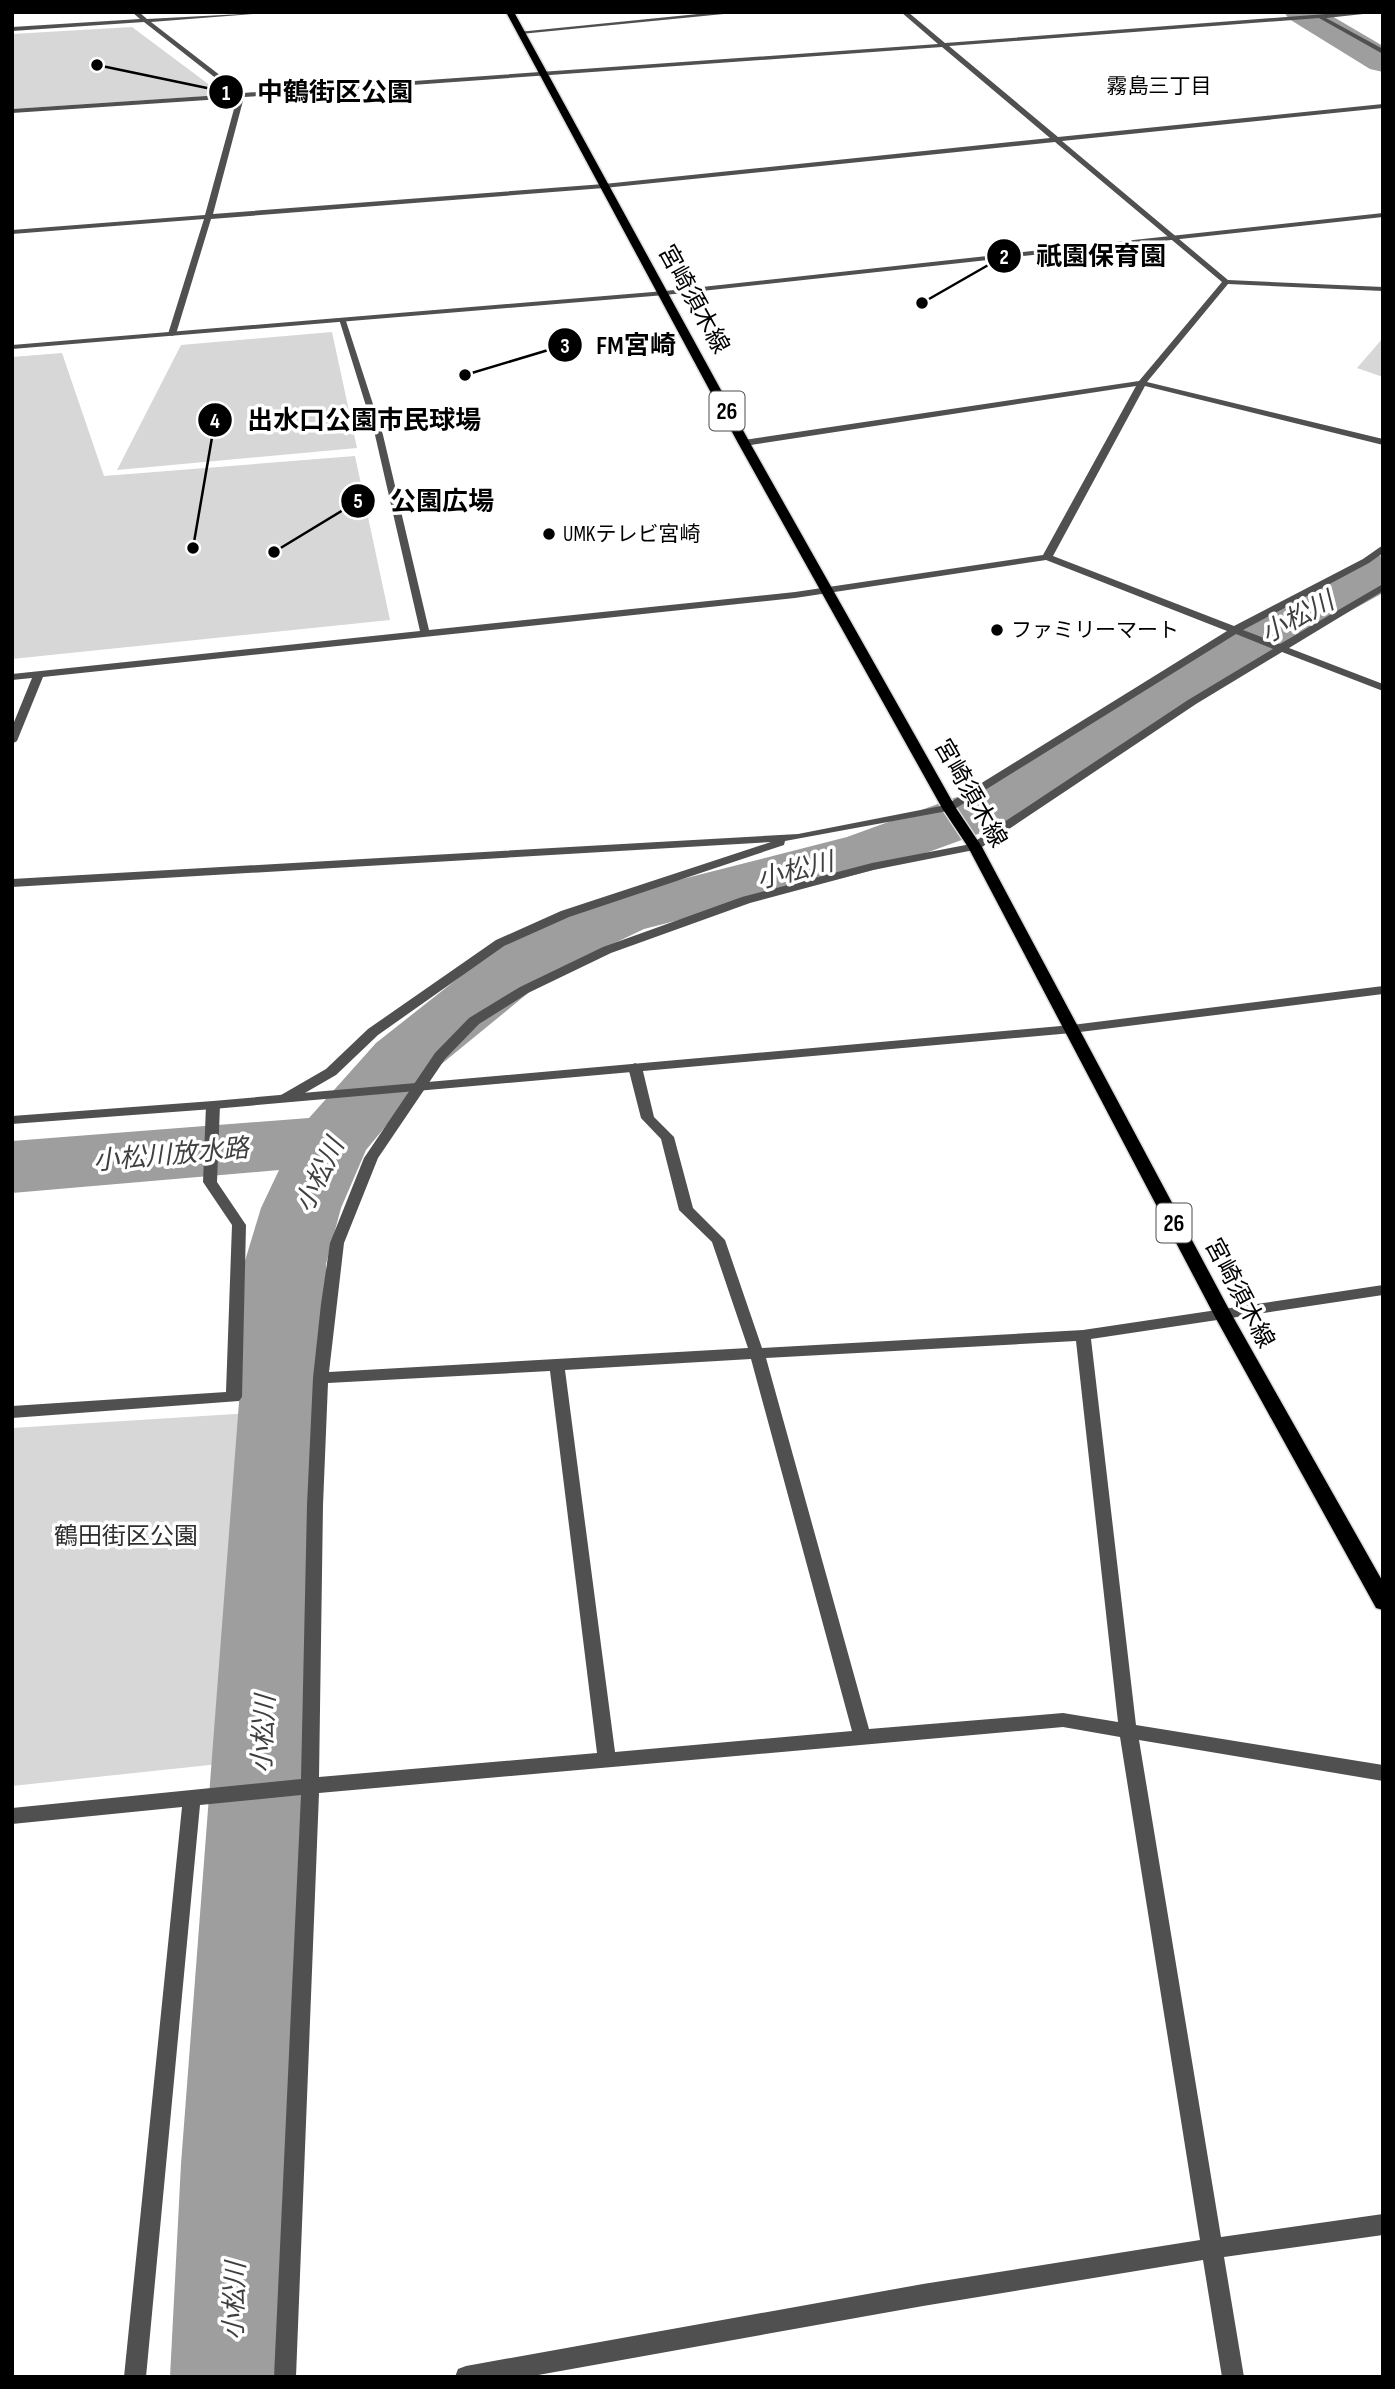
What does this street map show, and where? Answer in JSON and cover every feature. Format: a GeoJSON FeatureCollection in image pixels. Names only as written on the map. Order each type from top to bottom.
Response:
{"type":"FeatureCollection","features":[{"type":"Feature","properties":{"kind":"main road","name":"宮崎須木線"},"geometry":{"type":"LineString","coordinates":[[510,12],[665,293],[744,443],[949,808],[973,844],[1223,1315],[1383,1602]]}},
{"type":"Feature","properties":{"kind":"street"},"geometry":{"type":"LineString","coordinates":[[135,12],[241,95]]}},
{"type":"Feature","properties":{"kind":"street"},"geometry":{"type":"LineString","coordinates":[[12,29],[50,23],[146,21],[277,12]]}},
{"type":"Feature","properties":{"kind":"street"},"geometry":{"type":"LineString","coordinates":[[521,33],[741,12]]}},
{"type":"Feature","properties":{"kind":"street"},"geometry":{"type":"LineString","coordinates":[[904,12],[1226,282],[1383,289]]}},
{"type":"Feature","properties":{"kind":"street"},"geometry":{"type":"LineString","coordinates":[[1311,12],[1383,52]]}},
{"type":"Feature","properties":{"kind":"street"},"geometry":{"type":"LineString","coordinates":[[12,111],[546,75],[1379,12]]}},
{"type":"Feature","properties":{"kind":"street"},"geometry":{"type":"LineString","coordinates":[[172,334],[208,218],[241,95]]}},
{"type":"Feature","properties":{"kind":"street"},"geometry":{"type":"LineString","coordinates":[[12,232],[604,186],[1383,106]]}},
{"type":"Feature","properties":{"kind":"street"},"geometry":{"type":"LineString","coordinates":[[12,347],[665,293],[1383,215]]}},
{"type":"Feature","properties":{"kind":"street"},"geometry":{"type":"LineString","coordinates":[[1047,556],[1142,383],[1226,282]]}},
{"type":"Feature","properties":{"kind":"street"},"geometry":{"type":"LineString","coordinates":[[342,321],[379,435],[425,634]]}},
{"type":"Feature","properties":{"kind":"street"},"geometry":{"type":"LineString","coordinates":[[744,443],[1142,383],[1383,442]]}},
{"type":"Feature","properties":{"kind":"street"},"geometry":{"type":"LineString","coordinates":[[12,883],[798,837],[949,808],[1236,630],[1366,561],[1383,548]]}},
{"type":"Feature","properties":{"kind":"street"},"geometry":{"type":"LineString","coordinates":[[12,677],[795,595],[1047,556],[1383,688]]}},
{"type":"Feature","properties":{"kind":"street"},"geometry":{"type":"LineString","coordinates":[[285,2377],[310,1786],[315,1505],[321,1378],[337,1243],[371,1158],[422,1087],[440,1056],[474,1021],[524,990],[607,950],[746,900],[973,844],[1192,702],[1383,587]]}},
{"type":"Feature","properties":{"kind":"street"},"geometry":{"type":"LineString","coordinates":[[12,741],[39,674]]}},
{"type":"Feature","properties":{"kind":"street"},"geometry":{"type":"LineString","coordinates":[[286,1098],[331,1072],[373,1032],[500,943],[565,915],[798,837]]}},
{"type":"Feature","properties":{"kind":"street"},"geometry":{"type":"LineString","coordinates":[[12,1120],[213,1105],[1072,1029],[1383,990]]}},
{"type":"Feature","properties":{"kind":"street"},"geometry":{"type":"LineString","coordinates":[[635,1068],[648,1118],[667,1137],[686,1210],[718,1240],[757,1354],[863,1738]]}},
{"type":"Feature","properties":{"kind":"street"},"geometry":{"type":"LineString","coordinates":[[12,1412],[234,1397],[239,1225],[211,1182],[213,1105]]}},
{"type":"Feature","properties":{"kind":"street"},"geometry":{"type":"LineString","coordinates":[[321,1378],[1083,1335],[1383,1290]]}},
{"type":"Feature","properties":{"kind":"street"},"geometry":{"type":"LineString","coordinates":[[1083,1335],[1128,1729],[1233,2377]]}},
{"type":"Feature","properties":{"kind":"street"},"geometry":{"type":"LineString","coordinates":[[557,1365],[607,1760]]}},
{"type":"Feature","properties":{"kind":"street"},"geometry":{"type":"LineString","coordinates":[[12,1816],[310,1786],[1063,1720],[1383,1773]]}},
{"type":"Feature","properties":{"kind":"street"},"geometry":{"type":"LineString","coordinates":[[135,2377],[192,1798]]}},
{"type":"Feature","properties":{"kind":"street"},"geometry":{"type":"LineString","coordinates":[[466,2377],[946,2289],[1212,2247],[1383,2224]]}},
{"type":"Feature","properties":{"kind":"green space"},"geometry":{"type":"Polygon","coordinates":[[[132,27],[223,95],[12,109],[12,34],[132,27]]]}},
{"type":"Feature","properties":{"kind":"green space"},"geometry":{"type":"Polygon","coordinates":[[[332,332],[357,448],[117,470],[181,345],[332,332]]]}},
{"type":"Feature","properties":{"kind":"green space"},"geometry":{"type":"Polygon","coordinates":[[[1383,338],[1383,377],[1357,368],[1383,338]]]}},
{"type":"Feature","properties":{"kind":"green space"},"geometry":{"type":"Polygon","coordinates":[[[62,353],[104,476],[355,456],[390,620],[12,659],[12,357],[62,353]]]}},
{"type":"Feature","properties":{"kind":"green space","name":"鶴田街区公園"},"geometry":{"type":"Polygon","coordinates":[[[251,1413],[219,1764],[12,1786],[12,1428],[251,1413]]]}},
{"type":"Feature","properties":{"kind":"waterway","name":"小松川"},"geometry":{"type":"LineString","coordinates":[[1301,12],[1383,61]]}},
{"type":"Feature","properties":{"kind":"waterway","name":"小松川"},"geometry":{"type":"LineString","coordinates":[[331,1141],[402,1059],[529,957],[620,915],[870,851],[1002,803],[1246,645],[1383,571]]}},
{"type":"Feature","properties":{"kind":"waterway","name":"小松川放水路"},"geometry":{"type":"LineString","coordinates":[[12,1167],[331,1141]]}},
{"type":"Feature","properties":{"kind":"waterway","name":"小松川"},"geometry":{"type":"LineString","coordinates":[[232,2377],[239,2164],[283,1389],[285,1264],[301,1208],[331,1141]]}},
{"type":"Feature","properties":{"kind":"place","name":"中鶴街区公園"},"geometry":{"type":"Point","coordinates":[97,65]}},
{"type":"Feature","properties":{"kind":"place","name":"祇園保育園"},"geometry":{"type":"Point","coordinates":[922,303]}},
{"type":"Feature","properties":{"kind":"place","name":"FM宮崎"},"geometry":{"type":"Point","coordinates":[465,375]}},
{"type":"Feature","properties":{"kind":"place","name":"UMKテレビ宮崎"},"geometry":{"type":"Point","coordinates":[549,534]}},
{"type":"Feature","properties":{"kind":"place","name":"出水口公園市民球場"},"geometry":{"type":"Point","coordinates":[193,548]}},
{"type":"Feature","properties":{"kind":"place","name":"公園広場"},"geometry":{"type":"Point","coordinates":[274,552]}},
{"type":"Feature","properties":{"kind":"place","name":"ファミリーマート"},"geometry":{"type":"Point","coordinates":[997,630]}},
{"type":"Feature","properties":{"kind":"district","name":"霧島三丁目"},"geometry":{"type":"Point","coordinates":[1159,86]}}]}
